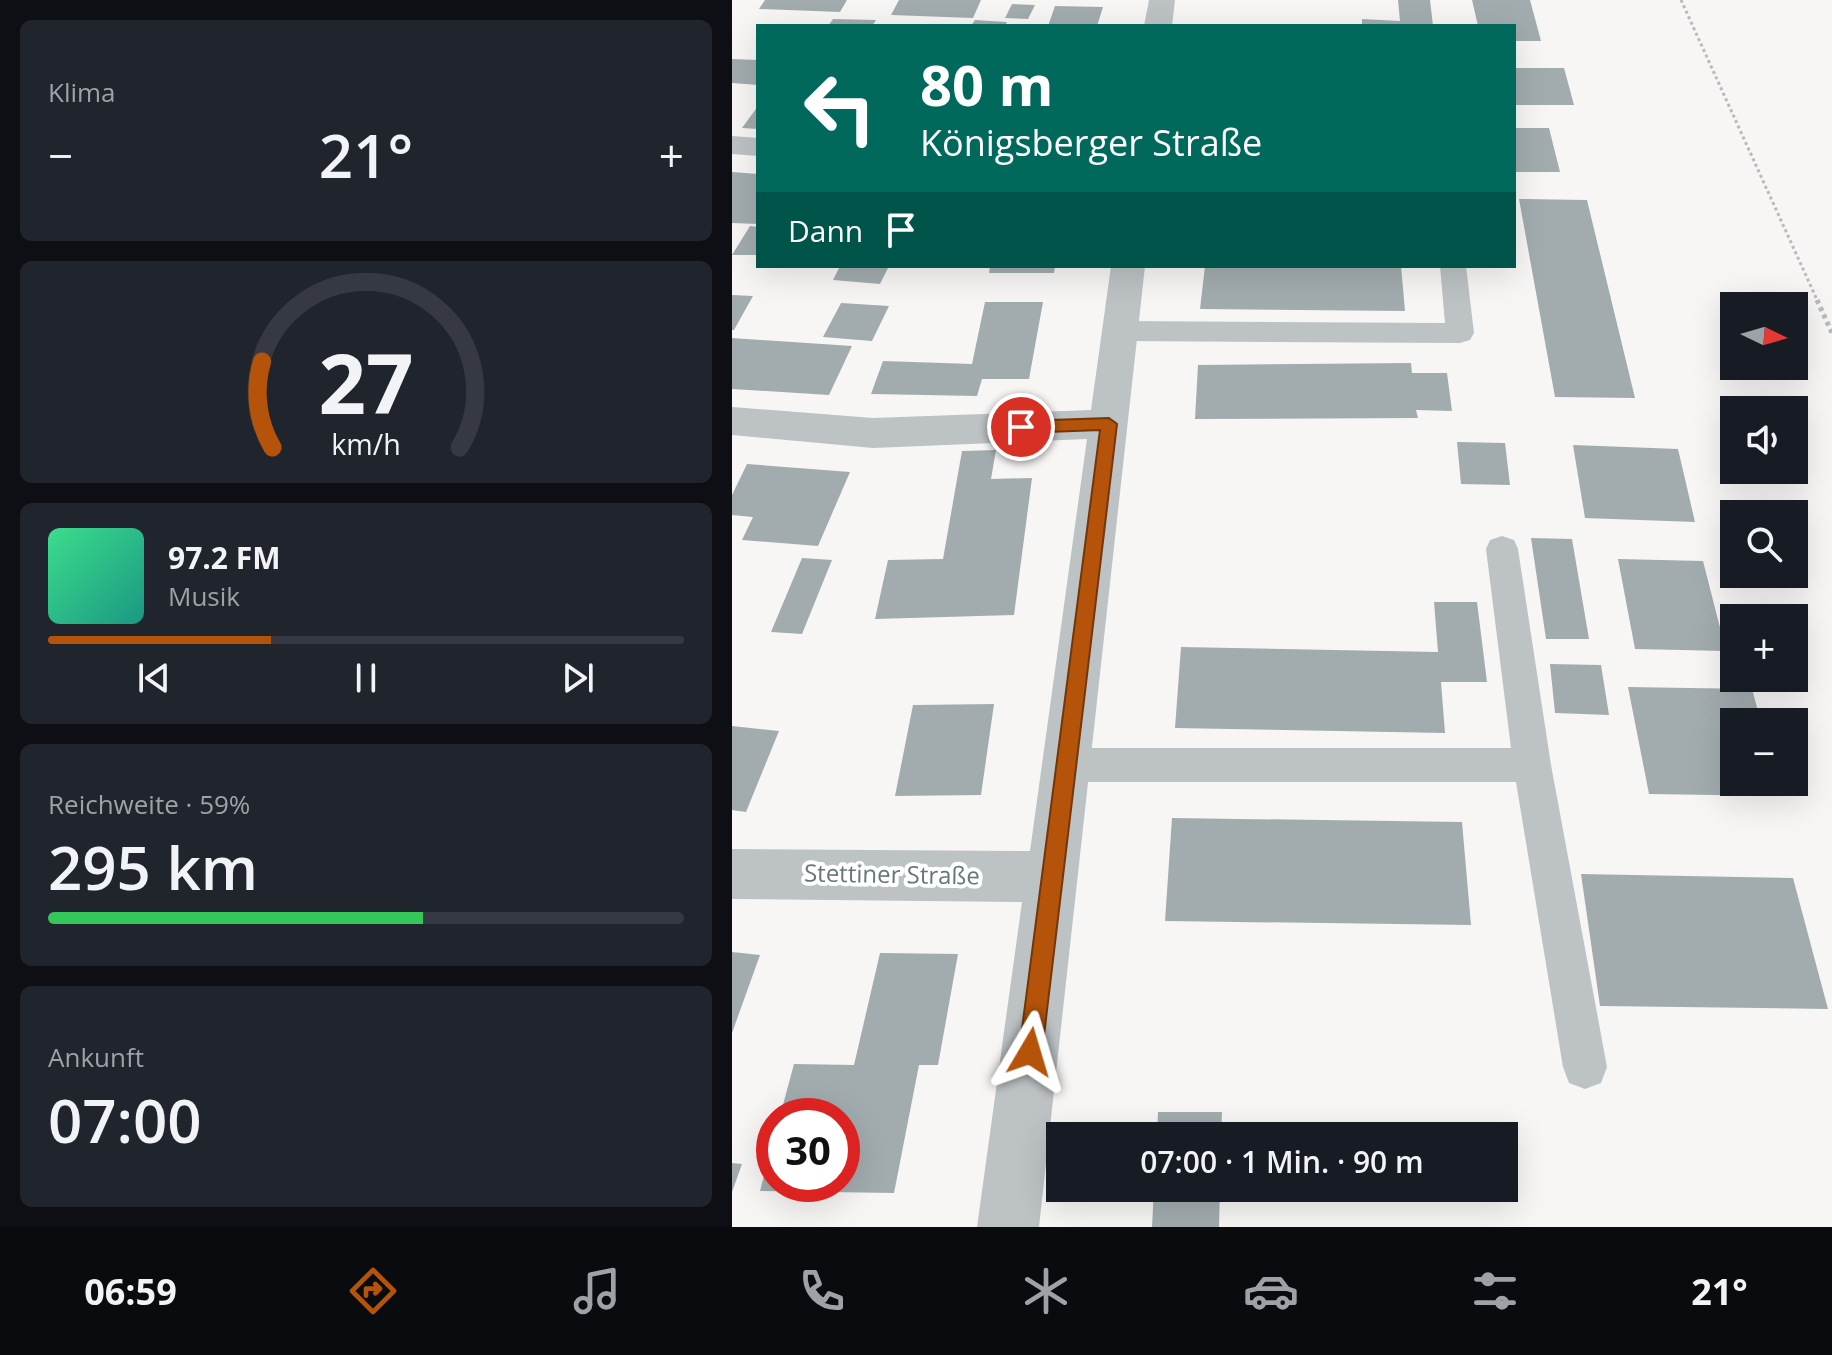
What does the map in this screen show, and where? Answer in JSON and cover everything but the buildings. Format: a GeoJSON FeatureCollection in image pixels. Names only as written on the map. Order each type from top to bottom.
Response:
{"type":"FeatureCollection","features":[{"type":"Feature","properties":{"kind":"street"},"geometry":{"type":"LineString","coordinates":[[1158,24],[1162,0]]}},
{"type":"Feature","properties":{"kind":"street"},"geometry":{"type":"LineString","coordinates":[[732,145],[756,147]]}},
{"type":"Feature","properties":{"kind":"street"},"geometry":{"type":"LineString","coordinates":[[1008,1227],[1128,268]]}},
{"type":"Feature","properties":{"kind":"street"},"geometry":{"type":"LineString","coordinates":[[732,421],[873,433],[1109,424]]}},
{"type":"Feature","properties":{"kind":"street","name":"Stettiner Straße"},"geometry":{"type":"LineString","coordinates":[[732,874],[1052,877]]}},
{"type":"Feature","properties":{"kind":"lane"},"geometry":{"type":"LineString","coordinates":[[1121,331],[1460,333],[1453,268]]}},
{"type":"Feature","properties":{"kind":"lane"},"geometry":{"type":"LineString","coordinates":[[1502,549],[1532,765],[1585,1067]]}},
{"type":"Feature","properties":{"kind":"lane"},"geometry":{"type":"LineString","coordinates":[[1066,765],[1532,765]]}},
{"type":"Feature","properties":{"kind":"path"},"geometry":{"type":"LineString","coordinates":[[1681,0],[1832,333]]}},
{"type":"Feature","properties":{"kind":"route"},"geometry":{"type":"LineString","coordinates":[[1021,427],[1109,424],[1030,1052]]}}]}
